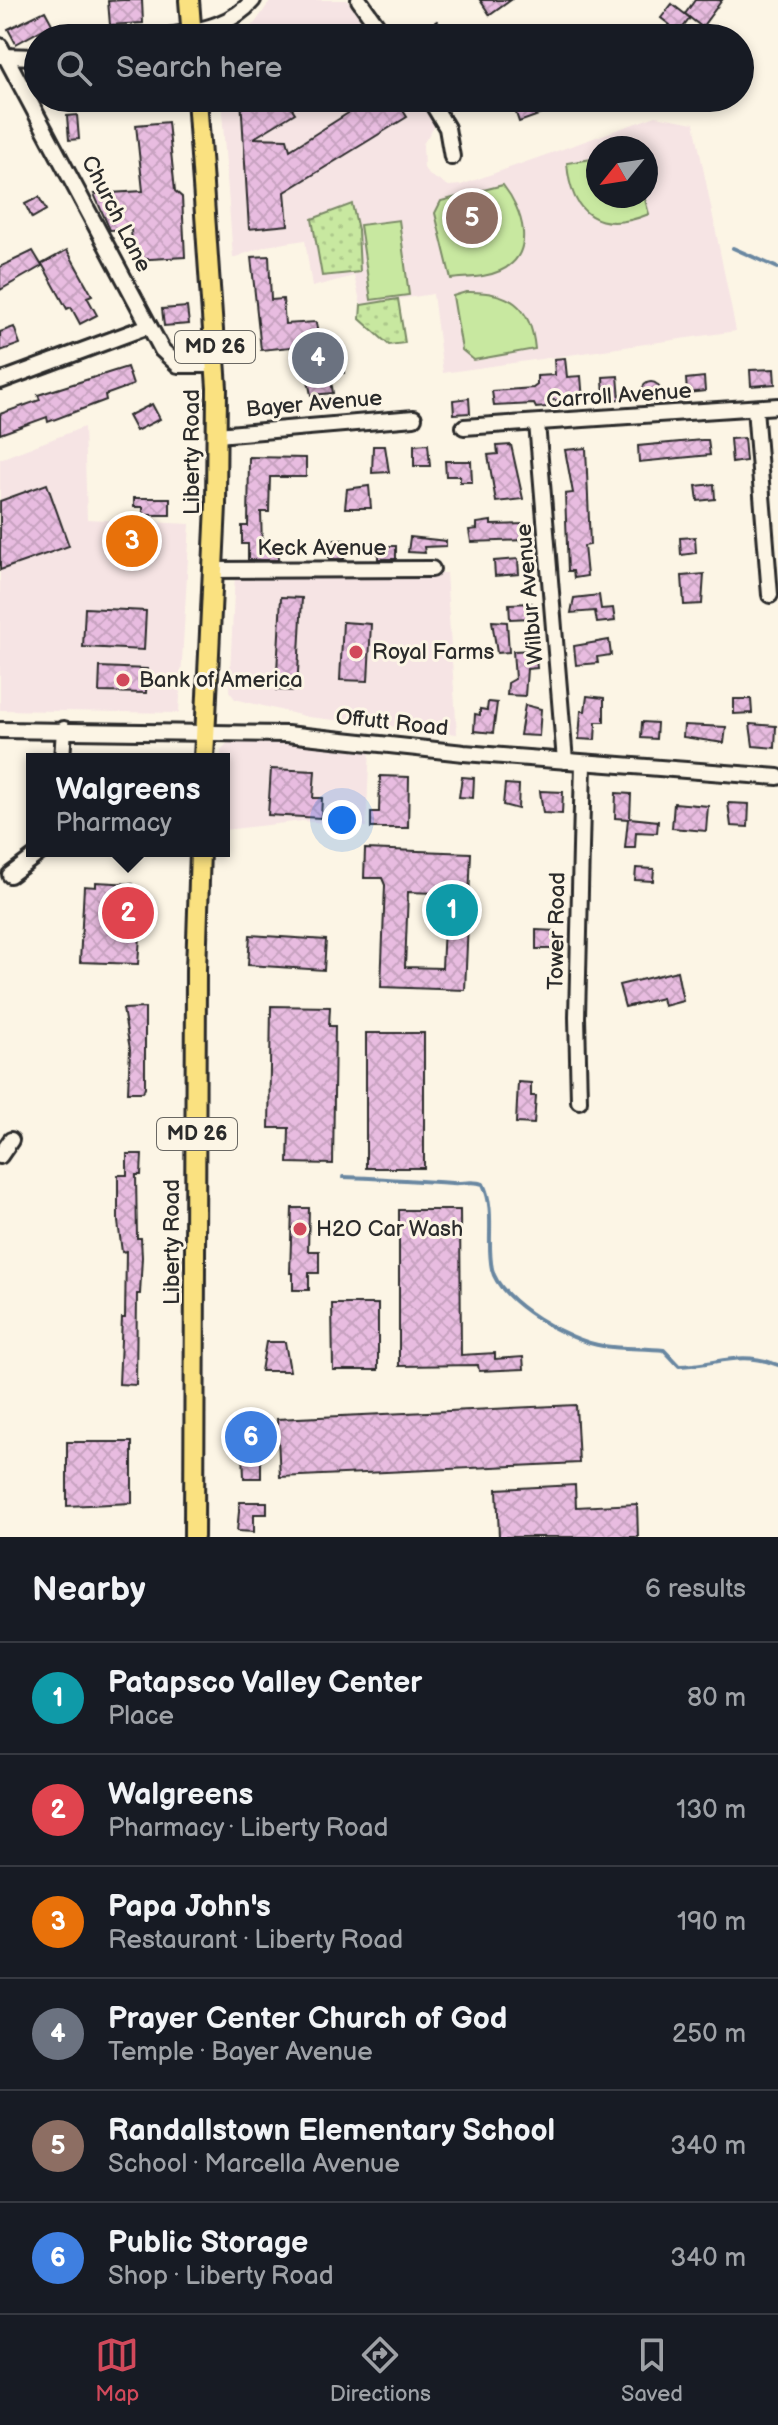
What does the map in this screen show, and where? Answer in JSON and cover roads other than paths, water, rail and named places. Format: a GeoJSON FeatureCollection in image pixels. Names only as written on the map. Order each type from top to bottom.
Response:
{"type":"FeatureCollection","features":[{"type":"Feature","properties":{"kind":"main road"},"geometry":{"type":"LineString","coordinates":[[189,0],[191,24]]}},
{"type":"Feature","properties":{"kind":"main road","name":"Liberty Road"},"geometry":{"type":"LineString","coordinates":[[198,112],[216,365],[217,435],[204,753]]}},
{"type":"Feature","properties":{"kind":"main road","name":"Liberty Road"},"geometry":{"type":"LineString","coordinates":[[194,1537],[196,970],[200,857]]}},
{"type":"Feature","properties":{"kind":"street"},"geometry":{"type":"LineString","coordinates":[[220,24],[230,20],[253,0]]}},
{"type":"Feature","properties":{"kind":"street"},"geometry":{"type":"LineString","coordinates":[[359,0],[376,24]]}},
{"type":"Feature","properties":{"kind":"street"},"geometry":{"type":"LineString","coordinates":[[2,53],[24,55]]}},
{"type":"Feature","properties":{"kind":"street","name":"Church Lane"},"geometry":{"type":"LineString","coordinates":[[2,53],[24,91]]}},
{"type":"Feature","properties":{"kind":"street","name":"Church Lane"},"geometry":{"type":"LineString","coordinates":[[36,112],[162,350],[178,365],[216,365]]}},
{"type":"Feature","properties":{"kind":"street"},"geometry":{"type":"LineString","coordinates":[[437,112],[447,128],[452,157]]}},
{"type":"Feature","properties":{"kind":"street"},"geometry":{"type":"LineString","coordinates":[[0,381],[149,326]]}},
{"type":"Feature","properties":{"kind":"street","name":"Carroll Avenue"},"geometry":{"type":"LineString","coordinates":[[464,427],[778,406]]}},
{"type":"Feature","properties":{"kind":"street"},"geometry":{"type":"LineString","coordinates":[[755,408],[770,595]]}},
{"type":"Feature","properties":{"kind":"street","name":"Bayer Avenue"},"geometry":{"type":"LineString","coordinates":[[217,435],[414,418]]}},
{"type":"Feature","properties":{"kind":"street","name":"Wilbur Avenue"},"geometry":{"type":"LineString","coordinates":[[537,423],[565,761]]}},
{"type":"Feature","properties":{"kind":"street","name":"Keck Avenue"},"geometry":{"type":"LineString","coordinates":[[213,570],[432,569]]}},
{"type":"Feature","properties":{"kind":"street"},"geometry":{"type":"LineString","coordinates":[[62,753],[64,729]]}},
{"type":"Feature","properties":{"kind":"street","name":"Offutt Road"},"geometry":{"type":"LineString","coordinates":[[0,730],[287,734],[583,763],[778,777]]}},
{"type":"Feature","properties":{"kind":"street","name":"Tower Road"},"geometry":{"type":"LineString","coordinates":[[579,1101],[577,1017],[583,763]]}},
{"type":"Feature","properties":{"kind":"street"},"geometry":{"type":"LineString","coordinates":[[10,875],[34,857]]}},
{"type":"Feature","properties":{"kind":"street"},"geometry":{"type":"LineString","coordinates":[[0,1156],[11,1140]]}},
{"type":"Feature","properties":{"kind":"waterway"},"geometry":{"type":"LineString","coordinates":[[733,248],[778,268]]}},
{"type":"Feature","properties":{"kind":"waterway"},"geometry":{"type":"LineString","coordinates":[[343,1177],[483,1184],[489,1204],[490,1258],[497,1282],[522,1307],[573,1337],[603,1346],[664,1350],[679,1366],[740,1358],[778,1365]]}},
{"type":"Feature","properties":{"kind":"place","name":"Randallstown Elementary School"},"geometry":{"type":"Point","coordinates":[472,218]}},
{"type":"Feature","properties":{"kind":"place","name":"Prayer Center Church of God"},"geometry":{"type":"Point","coordinates":[318,358]}},
{"type":"Feature","properties":{"kind":"place","name":"Papa John's"},"geometry":{"type":"Point","coordinates":[132,541]}},
{"type":"Feature","properties":{"kind":"place","name":"Royal Farms"},"geometry":{"type":"Point","coordinates":[356,652]}},
{"type":"Feature","properties":{"kind":"place","name":"Bank of America"},"geometry":{"type":"Point","coordinates":[123,680]}},
{"type":"Feature","properties":{"kind":"place","name":"Patapsco Valley Center"},"geometry":{"type":"Point","coordinates":[452,910]}},
{"type":"Feature","properties":{"kind":"place","name":"Walgreens"},"geometry":{"type":"Point","coordinates":[128,913]}},
{"type":"Feature","properties":{"kind":"place","name":"H2O Car Wash"},"geometry":{"type":"Point","coordinates":[300,1229]}},
{"type":"Feature","properties":{"kind":"place","name":"Public Storage"},"geometry":{"type":"Point","coordinates":[251,1437]}}]}
